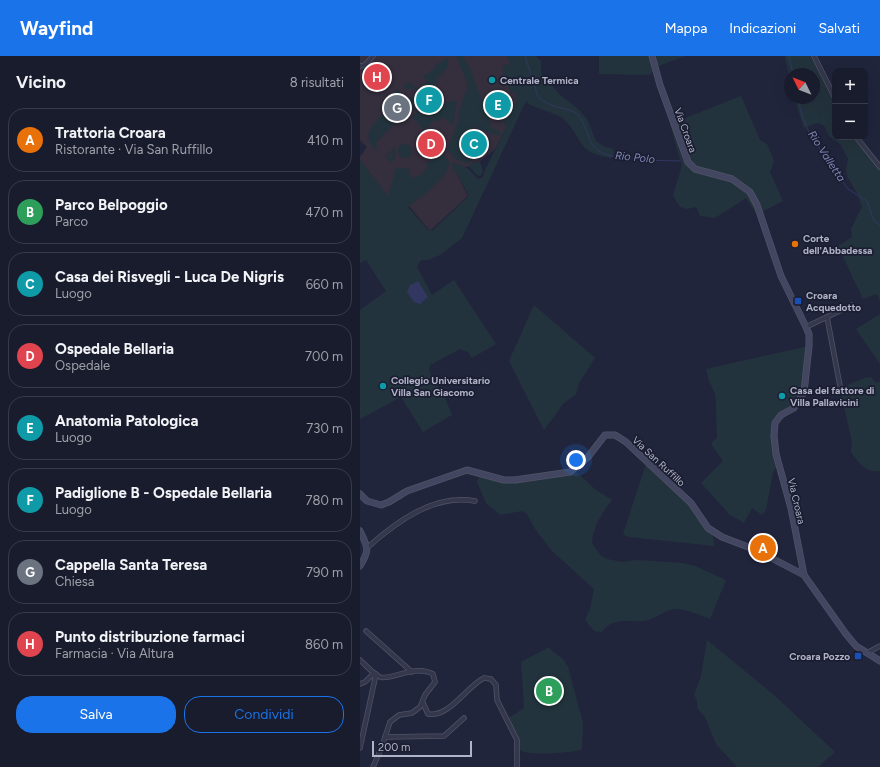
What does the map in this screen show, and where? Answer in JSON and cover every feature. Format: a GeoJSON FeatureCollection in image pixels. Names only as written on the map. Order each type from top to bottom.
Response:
{"type":"FeatureCollection","features":[{"type":"Feature","properties":{"kind":"street"},"geometry":{"type":"LineString","coordinates":[[360,66],[364,65],[373,56]]}},
{"type":"Feature","properties":{"kind":"street","name":"Via Croara"},"geometry":{"type":"LineString","coordinates":[[652,56],[688,162],[696,168],[732,179],[750,192],[757,205],[781,276],[809,334],[804,392],[794,408],[781,415],[775,423],[774,436],[776,454],[791,508],[804,575],[856,646],[880,661]]}},
{"type":"Feature","properties":{"kind":"street"},"geometry":{"type":"LineString","coordinates":[[814,56],[832,92]]}},
{"type":"Feature","properties":{"kind":"street"},"geometry":{"type":"LineString","coordinates":[[858,140],[880,167]]}},
{"type":"Feature","properties":{"kind":"street"},"geometry":{"type":"LineString","coordinates":[[806,327],[852,305]]}},
{"type":"Feature","properties":{"kind":"street"},"geometry":{"type":"LineString","coordinates":[[827,317],[840,386]]}},
{"type":"Feature","properties":{"kind":"street","name":"Via San Ruffillo"},"geometry":{"type":"LineString","coordinates":[[360,494],[367,501],[381,505],[390,502],[407,491],[467,470],[504,480],[515,480],[570,472],[588,457],[605,435],[615,435],[626,442],[691,503],[708,528],[722,537],[756,550],[804,575]]}},
{"type":"Feature","properties":{"kind":"street"},"geometry":{"type":"LineString","coordinates":[[368,547],[393,527],[419,511],[454,500],[475,501]]}},
{"type":"Feature","properties":{"kind":"street"},"geometry":{"type":"LineString","coordinates":[[360,531],[368,547],[367,554],[360,566]]}},
{"type":"Feature","properties":{"kind":"street"},"geometry":{"type":"LineString","coordinates":[[366,631],[412,672]]}},
{"type":"Feature","properties":{"kind":"street"},"geometry":{"type":"LineString","coordinates":[[867,653],[880,646]]}},
{"type":"Feature","properties":{"kind":"street"},"geometry":{"type":"LineString","coordinates":[[360,660],[375,674],[387,678],[412,672],[426,671],[433,674],[436,682],[425,695],[420,707],[412,713],[399,715],[390,722],[373,767]]}},
{"type":"Feature","properties":{"kind":"street"},"geometry":{"type":"LineString","coordinates":[[360,684],[375,674]]}},
{"type":"Feature","properties":{"kind":"street"},"geometry":{"type":"LineString","coordinates":[[360,748],[375,674]]}},
{"type":"Feature","properties":{"kind":"street"},"geometry":{"type":"LineString","coordinates":[[422,703],[428,714],[435,715],[444,712],[476,682],[484,678],[491,679],[496,685],[497,700],[517,740],[517,767]]}},
{"type":"Feature","properties":{"kind":"street"},"geometry":{"type":"LineString","coordinates":[[385,737],[444,736],[464,718]]}},
{"type":"Feature","properties":{"kind":"shaded area"},"geometry":{"type":"Polygon","coordinates":[[[360,56],[512,56],[522,97],[495,149],[477,164],[455,170],[468,196],[430,231],[409,206],[387,196],[360,160],[360,157],[367,147],[360,140],[360,56]]]}},
{"type":"Feature","properties":{"kind":"shaded area"},"geometry":{"type":"Polygon","coordinates":[[[456,56],[463,56],[473,75],[484,106],[486,106],[491,127],[501,133],[499,136],[476,128],[477,125],[472,128],[472,159],[467,164],[454,158],[448,149],[467,89],[467,82],[456,56]]]}},
{"type":"Feature","properties":{"kind":"shaded area"},"geometry":{"type":"Polygon","coordinates":[[[507,56],[536,56],[541,61],[541,73],[559,94],[579,110],[587,119],[596,141],[605,147],[612,148],[614,152],[611,158],[592,153],[582,145],[565,120],[530,105],[526,101],[462,238],[440,255],[428,260],[421,260],[417,267],[432,295],[454,280],[496,344],[472,358],[468,352],[460,349],[430,365],[429,371],[445,398],[452,415],[423,432],[401,397],[360,419],[360,310],[386,291],[366,260],[360,263],[360,160],[388,196],[396,168],[410,169],[409,172],[412,179],[423,173],[423,171],[428,168],[426,163],[442,155],[448,160],[449,166],[445,174],[430,190],[408,207],[428,230],[432,231],[469,196],[455,170],[452,170],[453,162],[467,168],[478,179],[483,177],[506,128],[503,119],[499,121],[498,118],[512,111],[511,107],[517,102],[515,92],[511,93],[503,73],[502,67],[510,63],[507,56]]]}},
{"type":"Feature","properties":{"kind":"shaded area"},"geometry":{"type":"Polygon","coordinates":[[[599,56],[685,56],[656,67],[650,75],[599,74],[599,56]]]}},
{"type":"Feature","properties":{"kind":"shaded area"},"geometry":{"type":"Polygon","coordinates":[[[785,56],[815,56],[832,91],[832,138],[829,136],[825,127],[821,124],[816,123],[804,128],[796,104],[820,104],[820,68],[787,68],[785,56]]]}},
{"type":"Feature","properties":{"kind":"shaded area"},"geometry":{"type":"Polygon","coordinates":[[[447,58],[449,59],[447,64],[449,66],[436,80],[438,82],[430,89],[431,91],[412,108],[414,110],[409,115],[391,97],[397,90],[410,99],[417,92],[411,87],[407,90],[403,87],[408,82],[419,89],[427,81],[423,77],[436,67],[435,65],[447,58]]]}},
{"type":"Feature","properties":{"kind":"shaded area"},"geometry":{"type":"Polygon","coordinates":[[[741,96],[760,140],[767,144],[774,161],[770,172],[783,201],[757,214],[746,198],[715,218],[700,216],[696,207],[687,209],[680,207],[673,195],[682,166],[670,124],[741,96]]]}},
{"type":"Feature","properties":{"kind":"shaded area"},"geometry":{"type":"Polygon","coordinates":[[[388,99],[396,106],[393,109],[394,111],[399,109],[407,117],[401,124],[397,121],[375,144],[378,147],[375,150],[369,138],[370,128],[387,110],[383,105],[388,99]]]}},
{"type":"Feature","properties":{"kind":"shaded area"},"geometry":{"type":"Polygon","coordinates":[[[457,100],[453,125],[443,117],[438,122],[435,119],[425,130],[412,117],[418,111],[424,116],[439,105],[457,100]]]}},
{"type":"Feature","properties":{"kind":"shaded area"},"geometry":{"type":"Polygon","coordinates":[[[834,140],[860,140],[880,163],[880,301],[877,294],[863,299],[838,246],[852,237],[851,229],[862,207],[857,193],[848,178],[846,170],[848,159],[840,144],[834,140]]]}},
{"type":"Feature","properties":{"kind":"shaded area"},"geometry":{"type":"Polygon","coordinates":[[[405,144],[410,146],[412,151],[410,156],[405,158],[400,156],[398,151],[400,146],[405,144]]]}},
{"type":"Feature","properties":{"kind":"shaded area"},"geometry":{"type":"Polygon","coordinates":[[[395,146],[396,157],[392,162],[390,162],[386,155],[390,151],[391,153],[388,156],[390,158],[393,155],[391,151],[395,146]]]}},
{"type":"Feature","properties":{"kind":"shaded area"},"geometry":{"type":"Polygon","coordinates":[[[474,162],[480,162],[483,172],[481,175],[478,176],[469,166],[474,162]]]}},
{"type":"Feature","properties":{"kind":"shaded area"},"geometry":{"type":"Polygon","coordinates":[[[534,305],[595,358],[579,383],[576,394],[563,404],[544,430],[509,361],[534,305]]]}},
{"type":"Feature","properties":{"kind":"shaded area"},"geometry":{"type":"Polygon","coordinates":[[[880,314],[880,364],[856,329],[880,314]]]}},
{"type":"Feature","properties":{"kind":"shaded area"},"geometry":{"type":"Polygon","coordinates":[[[809,346],[802,392],[794,410],[778,423],[775,430],[777,466],[773,472],[766,510],[762,515],[752,508],[744,523],[729,514],[701,483],[723,461],[711,444],[717,437],[716,407],[715,394],[709,381],[706,369],[809,346]]]}},
{"type":"Feature","properties":{"kind":"shaded area"},"geometry":{"type":"Polygon","coordinates":[[[871,377],[876,383],[880,382],[880,471],[871,471],[867,469],[851,452],[852,442],[840,388],[864,378],[871,377]]]}},
{"type":"Feature","properties":{"kind":"shaded area"},"geometry":{"type":"Polygon","coordinates":[[[646,464],[664,468],[712,530],[714,546],[629,537],[623,534],[646,464]]]}},
{"type":"Feature","properties":{"kind":"shaded area"},"geometry":{"type":"Polygon","coordinates":[[[481,470],[511,480],[575,471],[596,490],[612,500],[594,531],[592,543],[601,556],[607,559],[622,562],[635,560],[682,563],[695,566],[726,580],[710,619],[685,610],[673,609],[648,620],[617,622],[607,627],[602,632],[594,631],[585,620],[590,609],[594,589],[552,551],[535,529],[527,514],[522,511],[500,515],[486,503],[477,482],[481,470]]]}},
{"type":"Feature","properties":{"kind":"shaded area"},"geometry":{"type":"Polygon","coordinates":[[[707,640],[774,695],[835,752],[818,767],[737,767],[716,744],[705,717],[697,708],[697,700],[694,695],[701,676],[707,640]]]}},
{"type":"Feature","properties":{"kind":"shaded area"},"geometry":{"type":"Polygon","coordinates":[[[549,647],[563,659],[568,667],[583,723],[582,750],[548,754],[529,753],[518,748],[510,730],[507,719],[524,708],[521,662],[549,647]]]}},
{"type":"Feature","properties":{"kind":"water"},"geometry":{"type":"Polygon","coordinates":[[[418,281],[428,297],[420,304],[414,302],[407,292],[410,285],[418,281]]]}},
{"type":"Feature","properties":{"kind":"waterway","name":"Rio Polo"},"geometry":{"type":"LineString","coordinates":[[525,56],[538,97],[551,105],[576,113],[579,116],[592,144],[601,152],[622,158],[680,161]]}},
{"type":"Feature","properties":{"kind":"waterway","name":"Rio Valletta"},"geometry":{"type":"LineString","coordinates":[[789,56],[792,68]]}},
{"type":"Feature","properties":{"kind":"waterway","name":"Rio Valletta"},"geometry":{"type":"LineString","coordinates":[[799,104],[810,135],[848,189],[867,201],[874,221],[880,225]]}},
{"type":"Feature","properties":{"kind":"place","name":"Punto distribuzione farmaci"},"geometry":{"type":"Point","coordinates":[377,77]}},
{"type":"Feature","properties":{"kind":"place","name":"Centrale Termica"},"geometry":{"type":"Point","coordinates":[492,80]}},
{"type":"Feature","properties":{"kind":"place","name":"Padiglione B - Ospedale Bellaria"},"geometry":{"type":"Point","coordinates":[429,100]}},
{"type":"Feature","properties":{"kind":"place","name":"Anatomia Patologica"},"geometry":{"type":"Point","coordinates":[498,105]}},
{"type":"Feature","properties":{"kind":"place","name":"Cappella Santa Teresa"},"geometry":{"type":"Point","coordinates":[397,108]}},
{"type":"Feature","properties":{"kind":"place","name":"Ospedale Bellaria"},"geometry":{"type":"Point","coordinates":[431,144]}},
{"type":"Feature","properties":{"kind":"place","name":"Casa dei Risvegli - Luca De Nigris"},"geometry":{"type":"Point","coordinates":[474,144]}},
{"type":"Feature","properties":{"kind":"place","name":"Corte dell'Abbadessa"},"geometry":{"type":"Point","coordinates":[795,244]}},
{"type":"Feature","properties":{"kind":"place","name":"Croara Acquedotto"},"geometry":{"type":"Point","coordinates":[798,301]}},
{"type":"Feature","properties":{"kind":"place","name":"Collegio Universitario Villa San Giacomo"},"geometry":{"type":"Point","coordinates":[383,386]}},
{"type":"Feature","properties":{"kind":"place","name":"Casa del fattore di Villa Pallavicini"},"geometry":{"type":"Point","coordinates":[782,396]}},
{"type":"Feature","properties":{"kind":"place","name":"Trattoria Croara"},"geometry":{"type":"Point","coordinates":[763,548]}},
{"type":"Feature","properties":{"kind":"place","name":"Croara Pozzo"},"geometry":{"type":"Point","coordinates":[858,656]}},
{"type":"Feature","properties":{"kind":"place","name":"Parco Belpoggio"},"geometry":{"type":"Point","coordinates":[549,691]}}]}
